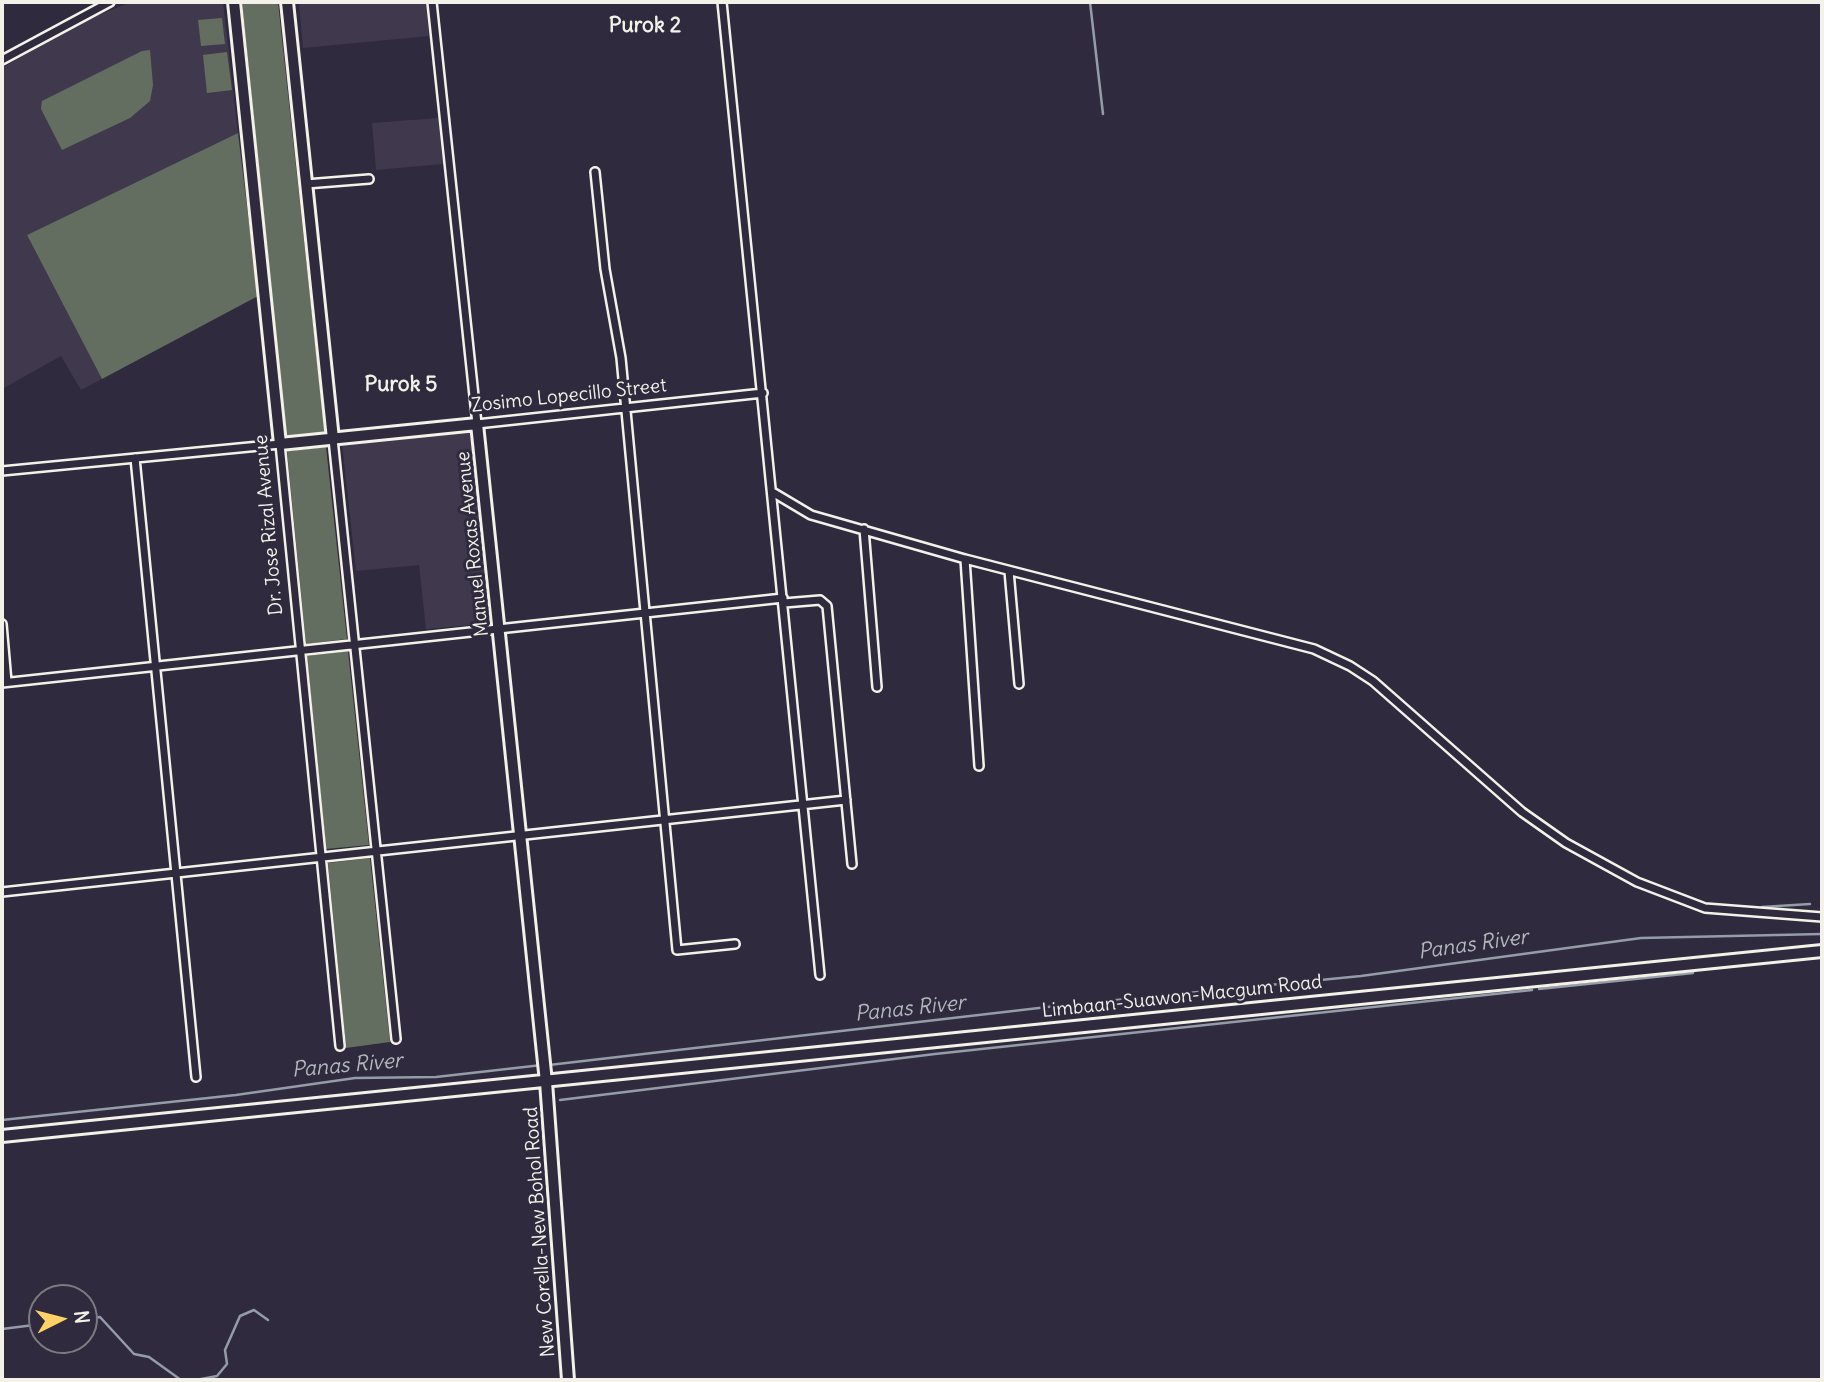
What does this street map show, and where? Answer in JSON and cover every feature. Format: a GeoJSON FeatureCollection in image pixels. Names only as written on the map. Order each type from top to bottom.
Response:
{"type":"FeatureCollection","features":[{"type":"Feature","properties":{"kind":"main road","name":"Dr. Jose Rizal Avenue"},"geometry":{"type":"LineString","coordinates":[[234,2],[280,444]]}},
{"type":"Feature","properties":{"kind":"main road"},"geometry":{"type":"LineString","coordinates":[[287,2],[333,439]]}},
{"type":"Feature","properties":{"kind":"main road","name":"Zosimo Lopecillo Street"},"geometry":{"type":"LineString","coordinates":[[280,444],[477,424]]}},
{"type":"Feature","properties":{"kind":"main road","name":"Manuel Roxas Avenue"},"geometry":{"type":"LineString","coordinates":[[477,424],[522,835],[545,1076]]}},
{"type":"Feature","properties":{"kind":"main road","name":"Limbaan-Suawon-Macgum Road"},"geometry":{"type":"LineString","coordinates":[[2,1136],[545,1076],[1822,950]]}},
{"type":"Feature","properties":{"kind":"main road","name":"New Corella-New Bohol Road"},"geometry":{"type":"LineString","coordinates":[[545,1076],[568,1380]]}},
{"type":"Feature","properties":{"kind":"street"},"geometry":{"type":"LineString","coordinates":[[2,60],[110,2]]}},
{"type":"Feature","properties":{"kind":"street","name":"Manuel Roxas Avenue"},"geometry":{"type":"LineString","coordinates":[[432,2],[477,424]]}},
{"type":"Feature","properties":{"kind":"street"},"geometry":{"type":"LineString","coordinates":[[722,2],[774,493],[820,975]]}},
{"type":"Feature","properties":{"kind":"street"},"geometry":{"type":"LineString","coordinates":[[595,172],[600,227],[621,358],[677,950],[735,944]]}},
{"type":"Feature","properties":{"kind":"street"},"geometry":{"type":"LineString","coordinates":[[306,184],[369,179]]}},
{"type":"Feature","properties":{"kind":"street","name":"Zosimo Lopecillo Street"},"geometry":{"type":"LineString","coordinates":[[477,424],[763,393]]}},
{"type":"Feature","properties":{"kind":"street"},"geometry":{"type":"LineString","coordinates":[[333,439],[396,1039]]}},
{"type":"Feature","properties":{"kind":"street","name":"Zosimo Lopecillo Street"},"geometry":{"type":"LineString","coordinates":[[2,471],[280,444]]}},
{"type":"Feature","properties":{"kind":"street","name":"Dr. Jose Rizal Avenue"},"geometry":{"type":"LineString","coordinates":[[280,444],[340,1046]]}},
{"type":"Feature","properties":{"kind":"street"},"geometry":{"type":"LineString","coordinates":[[135,458],[196,1077]]}},
{"type":"Feature","properties":{"kind":"street"},"geometry":{"type":"LineString","coordinates":[[774,493],[811,514],[965,559],[1314,649],[1350,666],[1373,681],[1522,812],[1566,843],[1637,882],[1705,908],[1822,917]]}},
{"type":"Feature","properties":{"kind":"street"},"geometry":{"type":"LineString","coordinates":[[864,529],[877,687]]}},
{"type":"Feature","properties":{"kind":"street"},"geometry":{"type":"LineString","coordinates":[[965,559],[979,766]]}},
{"type":"Feature","properties":{"kind":"street"},"geometry":{"type":"LineString","coordinates":[[1009,571],[1018,684]]}},
{"type":"Feature","properties":{"kind":"street"},"geometry":{"type":"LineString","coordinates":[[2,624],[5,682],[645,612],[784,600],[820,600],[827,607],[852,864]]}},
{"type":"Feature","properties":{"kind":"street"},"geometry":{"type":"LineString","coordinates":[[2,892],[846,800]]}},
{"type":"Feature","properties":{"kind":"shaded area"},"geometry":{"type":"Polygon","coordinates":[[[131,2],[223,2],[238,133],[27,235],[102,379],[81,390],[61,356],[2,389],[2,68],[88,19],[131,2]]]}},
{"type":"Feature","properties":{"kind":"shaded area"},"geometry":{"type":"Polygon","coordinates":[[[299,2],[426,2],[429,36],[303,48],[299,2]]]}},
{"type":"Feature","properties":{"kind":"shaded area"},"geometry":{"type":"Polygon","coordinates":[[[438,118],[443,164],[376,170],[372,123],[438,118]]]}},
{"type":"Feature","properties":{"kind":"shaded area"},"geometry":{"type":"Polygon","coordinates":[[[471,430],[493,623],[426,629],[419,565],[356,571],[342,443],[471,430]]]}},
{"type":"Feature","properties":{"kind":"green space"},"geometry":{"type":"Polygon","coordinates":[[[242,2],[278,2],[325,433],[286,437],[242,2]]]}},
{"type":"Feature","properties":{"kind":"green space"},"geometry":{"type":"Polygon","coordinates":[[[222,18],[225,44],[201,46],[198,20],[222,18]]]}},
{"type":"Feature","properties":{"kind":"green space"},"geometry":{"type":"Polygon","coordinates":[[[150,50],[153,85],[150,101],[130,118],[62,150],[41,109],[42,101],[142,51],[150,50]]]}},
{"type":"Feature","properties":{"kind":"green space"},"geometry":{"type":"Polygon","coordinates":[[[227,52],[232,90],[207,93],[203,55],[227,52]]]}},
{"type":"Feature","properties":{"kind":"green space"},"geometry":{"type":"Polygon","coordinates":[[[238,133],[258,296],[102,379],[27,235],[238,133]]]}},
{"type":"Feature","properties":{"kind":"green space"},"geometry":{"type":"Polygon","coordinates":[[[326,447],[347,639],[306,644],[287,451],[326,447]]]}},
{"type":"Feature","properties":{"kind":"green space"},"geometry":{"type":"Polygon","coordinates":[[[348,651],[369,845],[326,849],[307,656],[348,651]]]}},
{"type":"Feature","properties":{"kind":"green space"},"geometry":{"type":"Polygon","coordinates":[[[370,858],[390,1042],[346,1048],[328,863],[370,858]]]}},
{"type":"Feature","properties":{"kind":"waterway"},"geometry":{"type":"LineString","coordinates":[[1090,2],[1103,114]]}},
{"type":"Feature","properties":{"kind":"waterway"},"geometry":{"type":"LineString","coordinates":[[1762,907],[1810,904]]}},
{"type":"Feature","properties":{"kind":"waterway","name":"Panas River"},"geometry":{"type":"LineString","coordinates":[[549,1065],[1056,1006],[1361,976],[1641,938],[1822,934]]}},
{"type":"Feature","properties":{"kind":"waterway"},"geometry":{"type":"LineString","coordinates":[[1539,989],[1693,973]]}},
{"type":"Feature","properties":{"kind":"waterway"},"geometry":{"type":"LineString","coordinates":[[560,1100],[935,1054],[1532,990]]}},
{"type":"Feature","properties":{"kind":"waterway","name":"Panas River"},"geometry":{"type":"LineString","coordinates":[[2,1120],[236,1095],[355,1078],[436,1077],[542,1065]]}},
{"type":"Feature","properties":{"kind":"waterway"},"geometry":{"type":"LineString","coordinates":[[196,1380],[217,1376],[227,1364],[225,1350],[240,1316],[254,1310],[268,1320]]}},
{"type":"Feature","properties":{"kind":"waterway"},"geometry":{"type":"LineString","coordinates":[[98,1317],[134,1354],[149,1357],[181,1380]]}},
{"type":"Feature","properties":{"kind":"waterway"},"geometry":{"type":"LineString","coordinates":[[2,1329],[28,1326]]}},
{"type":"Feature","properties":{"kind":"district","name":"Purok 2"},"geometry":{"type":"Point","coordinates":[645,26]}},
{"type":"Feature","properties":{"kind":"district","name":"Purok 5"},"geometry":{"type":"Point","coordinates":[401,385]}}]}
